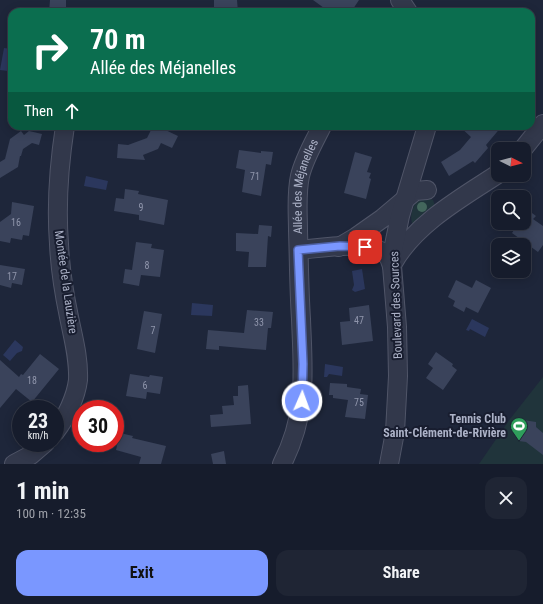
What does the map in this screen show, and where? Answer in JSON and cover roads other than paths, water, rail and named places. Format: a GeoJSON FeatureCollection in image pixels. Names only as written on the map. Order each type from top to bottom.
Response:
{"type":"FeatureCollection","features":[{"type":"Feature","properties":{"kind":"street"},"geometry":{"type":"LineString","coordinates":[[529,142],[543,124]]}},
{"type":"Feature","properties":{"kind":"street","name":"Montée de la Lauzière"},"geometry":{"type":"LineString","coordinates":[[64,417],[76,390],[78,380],[76,355],[66,302],[58,232],[58,192],[65,130]]}},
{"type":"Feature","properties":{"kind":"street","name":"Allée des Méjanelles"},"geometry":{"type":"LineString","coordinates":[[282,464],[298,425],[302,401],[303,364],[298,250],[298,191],[300,176],[320,130]]}},
{"type":"Feature","properties":{"kind":"street","name":"Boulevard des Sources"},"geometry":{"type":"LineString","coordinates":[[389,464],[395,432],[398,376],[392,266],[394,238],[425,130]]}},
{"type":"Feature","properties":{"kind":"street"},"geometry":{"type":"LineString","coordinates":[[417,161],[420,183],[422,187],[444,196],[469,193]]}},
{"type":"Feature","properties":{"kind":"street"},"geometry":{"type":"LineString","coordinates":[[392,266],[400,251],[409,240],[449,205],[491,179]]}},
{"type":"Feature","properties":{"kind":"street"},"geometry":{"type":"LineString","coordinates":[[340,246],[356,237],[414,191],[427,190]]}},
{"type":"Feature","properties":{"kind":"street"},"geometry":{"type":"LineString","coordinates":[[400,216],[404,226],[413,229],[422,227],[432,221]]}},
{"type":"Feature","properties":{"kind":"street"},"geometry":{"type":"LineString","coordinates":[[367,228],[387,222],[394,230],[394,238]]}},
{"type":"Feature","properties":{"kind":"street","name":"Allée des Méjanelles"},"geometry":{"type":"LineString","coordinates":[[298,250],[340,246],[373,248],[385,253],[392,266]]}},
{"type":"Feature","properties":{"kind":"street"},"geometry":{"type":"LineString","coordinates":[[14,464],[34,452]]}},
{"type":"Feature","properties":{"kind":"water"},"geometry":{"type":"Polygon","coordinates":[[[4,48],[8,48],[8,71],[0,70],[4,48]]]}},
{"type":"Feature","properties":{"kind":"water"},"geometry":{"type":"Polygon","coordinates":[[[86,176],[108,181],[106,190],[84,186],[86,176]]]}},
{"type":"Feature","properties":{"kind":"water"},"geometry":{"type":"Polygon","coordinates":[[[362,269],[365,289],[355,292],[352,290],[354,285],[352,271],[362,269]]]}},
{"type":"Feature","properties":{"kind":"water"},"geometry":{"type":"Polygon","coordinates":[[[192,303],[213,305],[212,316],[191,315],[192,303]]]}},
{"type":"Feature","properties":{"kind":"water"},"geometry":{"type":"Polygon","coordinates":[[[472,319],[489,328],[485,337],[470,329],[469,331],[466,330],[472,319]]]}},
{"type":"Feature","properties":{"kind":"water"},"geometry":{"type":"Polygon","coordinates":[[[15,340],[23,347],[22,351],[17,353],[10,361],[3,355],[15,340]]]}},
{"type":"Feature","properties":{"kind":"water"},"geometry":{"type":"Polygon","coordinates":[[[325,364],[343,367],[342,376],[329,374],[327,377],[324,377],[325,364]]]}},
{"type":"Feature","properties":{"kind":"place","name":"Tennis Club Saint-Clément-de-Rivière"},"geometry":{"type":"Point","coordinates":[519,441]}}]}
